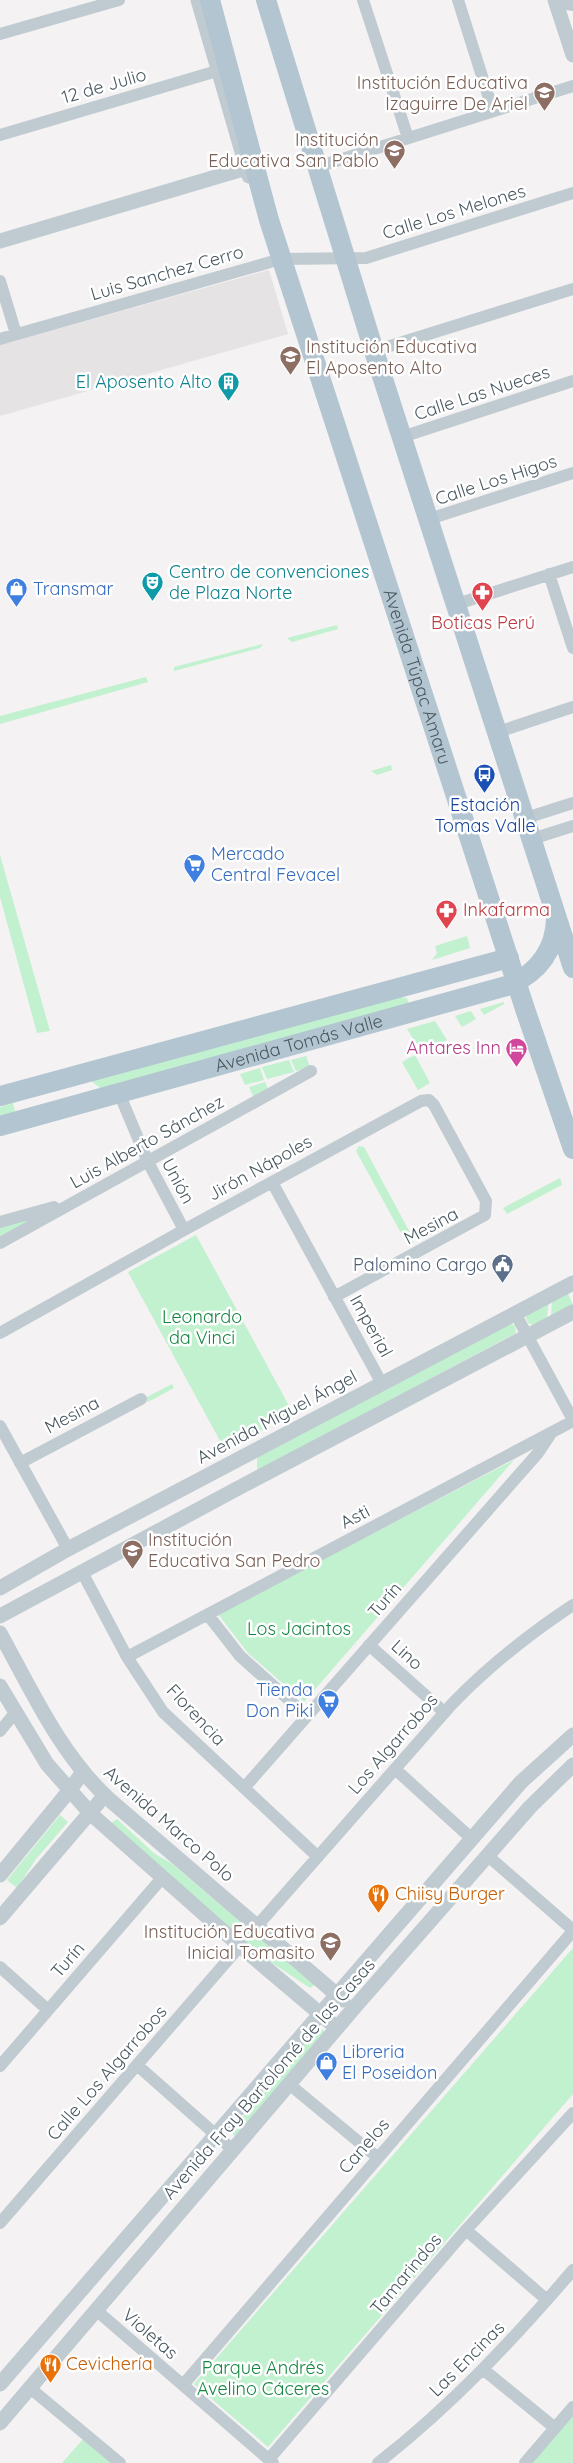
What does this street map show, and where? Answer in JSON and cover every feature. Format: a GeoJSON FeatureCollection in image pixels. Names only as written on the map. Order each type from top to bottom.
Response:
{"type":"FeatureCollection","features":[{"type":"Feature","properties":{"kind":"main road","name":"Avenida Túpac Amaru"},"geometry":{"type":"LineString","coordinates":[[210,0],[249,167],[269,220],[516,982],[573,1149]]}},
{"type":"Feature","properties":{"kind":"main road"},"geometry":{"type":"LineString","coordinates":[[266,0],[374,352],[457,604],[573,968]]}},
{"type":"Feature","properties":{"kind":"main road","name":"Avenida Tomás Valle"},"geometry":{"type":"LineString","coordinates":[[0,1126],[516,982],[532,972],[546,956],[553,938],[556,915]]}},
{"type":"Feature","properties":{"kind":"main road","name":"Avenida Tomás Valle"},"geometry":{"type":"LineString","coordinates":[[0,1096],[509,958]]}},
{"type":"Feature","properties":{"kind":"main road"},"geometry":{"type":"LineString","coordinates":[[406,987],[413,991],[417,998],[417,1006],[413,1012]]}},
{"type":"Feature","properties":{"kind":"street"},"geometry":{"type":"LineString","coordinates":[[0,34],[119,0]]}},
{"type":"Feature","properties":{"kind":"street"},"geometry":{"type":"LineString","coordinates":[[0,241],[249,167],[217,71],[198,0]]}},
{"type":"Feature","properties":{"kind":"street"},"geometry":{"type":"LineString","coordinates":[[363,0],[408,138]]}},
{"type":"Feature","properties":{"kind":"street"},"geometry":{"type":"LineString","coordinates":[[458,0],[493,111]]}},
{"type":"Feature","properties":{"kind":"street"},"geometry":{"type":"LineString","coordinates":[[556,1],[573,5]]}},
{"type":"Feature","properties":{"kind":"street"},"geometry":{"type":"LineString","coordinates":[[556,1],[573,55]]}},
{"type":"Feature","properties":{"kind":"street","name":"12 de Julio"},"geometry":{"type":"LineString","coordinates":[[0,135],[217,71]]}},
{"type":"Feature","properties":{"kind":"street"},"geometry":{"type":"LineString","coordinates":[[317,166],[573,86]]}},
{"type":"Feature","properties":{"kind":"street","name":"Calle Los Melones"},"geometry":{"type":"LineString","coordinates":[[345,258],[366,258],[573,193]]}},
{"type":"Feature","properties":{"kind":"street","name":"Luis Sanchez Cerro"},"geometry":{"type":"LineString","coordinates":[[0,339],[281,259],[345,258]]}},
{"type":"Feature","properties":{"kind":"street"},"geometry":{"type":"LineString","coordinates":[[0,281],[16,334]]}},
{"type":"Feature","properties":{"kind":"street"},"geometry":{"type":"LineString","coordinates":[[374,352],[573,289]]}},
{"type":"Feature","properties":{"kind":"street","name":"Calle Las Nueces"},"geometry":{"type":"LineString","coordinates":[[402,437],[573,381]]}},
{"type":"Feature","properties":{"kind":"street","name":"Calle Los Higos"},"geometry":{"type":"LineString","coordinates":[[429,520],[573,473]]}},
{"type":"Feature","properties":{"kind":"street"},"geometry":{"type":"LineString","coordinates":[[457,604],[573,567]]}},
{"type":"Feature","properties":{"kind":"street"},"geometry":{"type":"LineString","coordinates":[[549,574],[573,648]]}},
{"type":"Feature","properties":{"kind":"street"},"geometry":{"type":"LineString","coordinates":[[498,732],[573,707]]}},
{"type":"Feature","properties":{"kind":"street"},"geometry":{"type":"LineString","coordinates":[[526,818],[573,803]]}},
{"type":"Feature","properties":{"kind":"street"},"geometry":{"type":"LineString","coordinates":[[532,839],[573,826]]}},
{"type":"Feature","properties":{"kind":"street","name":"Luis Alberto Sánchez"},"geometry":{"type":"LineString","coordinates":[[0,1243],[310,1070]]}},
{"type":"Feature","properties":{"kind":"street","name":"Unión"},"geometry":{"type":"LineString","coordinates":[[119,1093],[148,1162],[184,1230]]}},
{"type":"Feature","properties":{"kind":"street","name":"Jirón Nápoles"},"geometry":{"type":"LineString","coordinates":[[0,1333],[421,1101],[429,1100],[434,1105],[486,1201],[487,1210]]}},
{"type":"Feature","properties":{"kind":"street","name":"Imperial"},"geometry":{"type":"LineString","coordinates":[[272,1182],[381,1382]]}},
{"type":"Feature","properties":{"kind":"street"},"geometry":{"type":"LineString","coordinates":[[0,1222],[67,1206]]}},
{"type":"Feature","properties":{"kind":"street","name":"Mesina"},"geometry":{"type":"LineString","coordinates":[[334,1296],[482,1218],[487,1210]]}},
{"type":"Feature","properties":{"kind":"street","name":"Avenida Miguel Ángel"},"geometry":{"type":"LineString","coordinates":[[0,1588],[68,1549],[381,1382],[573,1283]]}},
{"type":"Feature","properties":{"kind":"street"},"geometry":{"type":"LineString","coordinates":[[515,1312],[573,1421]]}},
{"type":"Feature","properties":{"kind":"street"},"geometry":{"type":"LineString","coordinates":[[0,1616],[248,1482],[573,1312]]}},
{"type":"Feature","properties":{"kind":"street","name":"Mesina"},"geometry":{"type":"LineString","coordinates":[[20,1463],[141,1399]]}},
{"type":"Feature","properties":{"kind":"street","name":"Asti"},"geometry":{"type":"LineString","coordinates":[[127,1657],[573,1421]]}},
{"type":"Feature","properties":{"kind":"street"},"geometry":{"type":"LineString","coordinates":[[0,1426],[68,1549]]}},
{"type":"Feature","properties":{"kind":"street","name":"Turín"},"geometry":{"type":"LineString","coordinates":[[244,1788],[538,1453],[551,1434]]}},
{"type":"Feature","properties":{"kind":"street"},"geometry":{"type":"LineString","coordinates":[[235,1460],[248,1482]]}},
{"type":"Feature","properties":{"kind":"street","name":"Florencia"},"geometry":{"type":"LineString","coordinates":[[82,1572],[127,1657],[163,1712],[318,1857]]}},
{"type":"Feature","properties":{"kind":"street","name":"Los Algarrobos"},"geometry":{"type":"LineString","coordinates":[[258,1926],[444,1712],[486,1669],[527,1636],[573,1604]]}},
{"type":"Feature","properties":{"kind":"street"},"geometry":{"type":"LineString","coordinates":[[208,1615],[240,1656],[307,1716]]}},
{"type":"Feature","properties":{"kind":"street","name":"Avenida Marco Polo"},"geometry":{"type":"LineString","coordinates":[[0,1633],[54,1729],[82,1772],[105,1795],[336,1995],[354,2008]]}},
{"type":"Feature","properties":{"kind":"street","name":"Lino"},"geometry":{"type":"LineString","coordinates":[[369,1645],[444,1712]]}},
{"type":"Feature","properties":{"kind":"street"},"geometry":{"type":"LineString","coordinates":[[0,1686],[42,1756],[69,1791],[90,1814],[240,1946],[337,2028]]}},
{"type":"Feature","properties":{"kind":"street"},"geometry":{"type":"LineString","coordinates":[[0,1731],[15,1713]]}},
{"type":"Feature","properties":{"kind":"street","name":"Avenida Fray Bartolomé de las Casas"},"geometry":{"type":"LineString","coordinates":[[0,2384],[218,2135],[320,2013],[521,1782],[573,1735]]}},
{"type":"Feature","properties":{"kind":"street","name":"Avenida Fray Bartolomé de las Casas"},"geometry":{"type":"LineString","coordinates":[[0,2423],[354,2008],[541,1795],[573,1765]]}},
{"type":"Feature","properties":{"kind":"street"},"geometry":{"type":"LineString","coordinates":[[395,1769],[472,1839]]}},
{"type":"Feature","properties":{"kind":"street"},"geometry":{"type":"LineString","coordinates":[[0,1875],[69,1791],[82,1772]]}},
{"type":"Feature","properties":{"kind":"street"},"geometry":{"type":"LineString","coordinates":[[0,1918],[105,1795]]}},
{"type":"Feature","properties":{"kind":"street"},"geometry":{"type":"LineString","coordinates":[[488,1856],[573,1931]]}},
{"type":"Feature","properties":{"kind":"street","name":"Turín"},"geometry":{"type":"LineString","coordinates":[[0,2066],[162,1878]]}},
{"type":"Feature","properties":{"kind":"street","name":"Canelos"},"geometry":{"type":"LineString","coordinates":[[183,2385],[573,1931]]}},
{"type":"Feature","properties":{"kind":"street","name":"Calle Los Algarrobos"},"geometry":{"type":"LineString","coordinates":[[0,2223],[240,1946]]}},
{"type":"Feature","properties":{"kind":"street"},"geometry":{"type":"LineString","coordinates":[[0,1967],[48,2010]]}},
{"type":"Feature","properties":{"kind":"street"},"geometry":{"type":"LineString","coordinates":[[137,2065],[233,2150]]}},
{"type":"Feature","properties":{"kind":"street"},"geometry":{"type":"LineString","coordinates":[[289,2084],[377,2157]]}},
{"type":"Feature","properties":{"kind":"street","name":"Tamarindos"},"geometry":{"type":"LineString","coordinates":[[271,2461],[466,2230],[573,2113]]}},
{"type":"Feature","properties":{"kind":"street"},"geometry":{"type":"LineString","coordinates":[[466,2230],[547,2300]]}},
{"type":"Feature","properties":{"kind":"street","name":"Las Encinas"},"geometry":{"type":"LineString","coordinates":[[378,2463],[433,2418],[484,2370],[573,2270]]}},
{"type":"Feature","properties":{"kind":"street","name":"Violetas"},"geometry":{"type":"LineString","coordinates":[[96,2310],[271,2461]]}},
{"type":"Feature","properties":{"kind":"street"},"geometry":{"type":"LineString","coordinates":[[484,2370],[555,2428]]}},
{"type":"Feature","properties":{"kind":"street"},"geometry":{"type":"LineString","coordinates":[[30,2388],[120,2463]]}},
{"type":"Feature","properties":{"kind":"street"},"geometry":{"type":"LineString","coordinates":[[525,2463],[573,2406]]}},
{"type":"Feature","properties":{"kind":"shaded area"},"geometry":{"type":"Polygon","coordinates":[[[269,270],[288,334],[0,416],[0,345],[269,270]]]}},
{"type":"Feature","properties":{"kind":"green space"},"geometry":{"type":"Polygon","coordinates":[[[337,625],[338,629],[292,642],[287,638],[337,625]]]}},
{"type":"Feature","properties":{"kind":"green space"},"geometry":{"type":"Polygon","coordinates":[[[263,644],[260,648],[174,671],[174,667],[263,644]]]}},
{"type":"Feature","properties":{"kind":"green space"},"geometry":{"type":"Polygon","coordinates":[[[146,677],[148,682],[0,724],[0,716],[146,677]]]}},
{"type":"Feature","properties":{"kind":"green space"},"geometry":{"type":"Polygon","coordinates":[[[391,765],[392,770],[377,775],[371,771],[391,765]]]}},
{"type":"Feature","properties":{"kind":"green space"},"geometry":{"type":"Polygon","coordinates":[[[0,855],[50,1031],[37,1033],[0,897],[0,855]]]}},
{"type":"Feature","properties":{"kind":"green space"},"geometry":{"type":"Polygon","coordinates":[[[467,936],[470,948],[432,960],[437,953],[435,946],[467,936]]]}},
{"type":"Feature","properties":{"kind":"green space"},"geometry":{"type":"Polygon","coordinates":[[[400,997],[407,998],[409,1005],[104,1091],[91,1081],[400,997]]]}},
{"type":"Feature","properties":{"kind":"green space"},"geometry":{"type":"Polygon","coordinates":[[[504,1002],[504,1004],[484,1015],[480,1009],[504,1002]]]}},
{"type":"Feature","properties":{"kind":"green space"},"geometry":{"type":"Polygon","coordinates":[[[471,1011],[476,1019],[462,1027],[455,1016],[471,1011]]]}},
{"type":"Feature","properties":{"kind":"green space"},"geometry":{"type":"Polygon","coordinates":[[[435,1021],[447,1040],[428,1051],[420,1050],[407,1029],[435,1021]]]}},
{"type":"Feature","properties":{"kind":"green space"},"geometry":{"type":"Polygon","coordinates":[[[415,1055],[430,1083],[418,1090],[402,1062],[415,1055]]]}},
{"type":"Feature","properties":{"kind":"green space"},"geometry":{"type":"Polygon","coordinates":[[[306,1056],[310,1067],[296,1071],[291,1060],[306,1056]]]}},
{"type":"Feature","properties":{"kind":"green space"},"geometry":{"type":"Polygon","coordinates":[[[289,1060],[294,1072],[267,1079],[262,1067],[289,1060]]]}},
{"type":"Feature","properties":{"kind":"green space"},"geometry":{"type":"Polygon","coordinates":[[[260,1068],[264,1080],[245,1085],[240,1074],[260,1068]]]}},
{"type":"Feature","properties":{"kind":"green space"},"geometry":{"type":"Polygon","coordinates":[[[265,1082],[268,1089],[254,1098],[249,1087],[265,1082]]]}},
{"type":"Feature","properties":{"kind":"green space"},"geometry":{"type":"Polygon","coordinates":[[[13,1103],[16,1116],[0,1120],[0,1107],[13,1103]]]}},
{"type":"Feature","properties":{"kind":"green space"},"geometry":{"type":"Polygon","coordinates":[[[359,1146],[364,1147],[414,1240],[412,1244],[407,1244],[356,1151],[359,1146]]]}},
{"type":"Feature","properties":{"kind":"green space"},"geometry":{"type":"Polygon","coordinates":[[[560,1178],[562,1185],[507,1214],[503,1208],[560,1178]]]}},
{"type":"Feature","properties":{"kind":"green space"},"geometry":{"type":"Polygon","coordinates":[[[47,1212],[0,1239],[0,1226],[47,1212]]]}},
{"type":"Feature","properties":{"kind":"green space","name":"Leonardo da Vinci"},"geometry":{"type":"Polygon","coordinates":[[[196,1235],[293,1413],[225,1450],[128,1272],[196,1235]]]}},
{"type":"Feature","properties":{"kind":"green space"},"geometry":{"type":"Polygon","coordinates":[[[567,1291],[573,1305],[551,1316],[552,1298],[567,1291]]]}},
{"type":"Feature","properties":{"kind":"green space"},"geometry":{"type":"Polygon","coordinates":[[[549,1300],[547,1318],[533,1325],[528,1323],[525,1315],[549,1300]]]}},
{"type":"Feature","properties":{"kind":"green space"},"geometry":{"type":"Polygon","coordinates":[[[509,1322],[515,1326],[516,1333],[257,1471],[257,1454],[509,1322]]]}},
{"type":"Feature","properties":{"kind":"green space"},"geometry":{"type":"Polygon","coordinates":[[[172,1384],[174,1388],[148,1402],[145,1398],[172,1384]]]}},
{"type":"Feature","properties":{"kind":"green space","name":"Los Jacintos"},"geometry":{"type":"Polygon","coordinates":[[[514,1460],[304,1702],[248,1653],[218,1614],[514,1460]]]}},
{"type":"Feature","properties":{"kind":"green space"},"geometry":{"type":"Polygon","coordinates":[[[60,1815],[68,1822],[36,1859],[17,1888],[7,1880],[60,1815]]]}},
{"type":"Feature","properties":{"kind":"green space"},"geometry":{"type":"Polygon","coordinates":[[[117,1819],[155,1854],[171,1863],[315,1985],[310,1988],[251,1949],[111,1823],[117,1819]]]}},
{"type":"Feature","properties":{"kind":"green space","name":"Parque Andrés Avelino Cáceres"},"geometry":{"type":"Polygon","coordinates":[[[573,1948],[573,2094],[268,2447],[194,2384],[573,1948]]]}},
{"type":"Feature","properties":{"kind":"green space"},"geometry":{"type":"Polygon","coordinates":[[[319,2026],[325,2032],[235,2136],[230,2132],[319,2026]]]}},
{"type":"Feature","properties":{"kind":"green space"},"geometry":{"type":"Polygon","coordinates":[[[573,2413],[573,2463],[530,2463],[573,2413]]]}},
{"type":"Feature","properties":{"kind":"green space"},"geometry":{"type":"Polygon","coordinates":[[[84,2438],[112,2463],[62,2463],[84,2438]]]}},
{"type":"Feature","properties":{"kind":"place","name":"Institución Educativa Izaguirre De Ariel"},"geometry":{"type":"Point","coordinates":[544,112]}},
{"type":"Feature","properties":{"kind":"place","name":"Institución Educativa San Pablo"},"geometry":{"type":"Point","coordinates":[395,169]}},
{"type":"Feature","properties":{"kind":"place","name":"Institución Educativa El Aposento Alto"},"geometry":{"type":"Point","coordinates":[290,376]}},
{"type":"Feature","properties":{"kind":"place","name":"El Aposento Alto"},"geometry":{"type":"Point","coordinates":[228,401]}},
{"type":"Feature","properties":{"kind":"place","name":"Centro de convenciones de Plaza Norte"},"geometry":{"type":"Point","coordinates":[153,601]}},
{"type":"Feature","properties":{"kind":"place","name":"Transmar"},"geometry":{"type":"Point","coordinates":[17,608]}},
{"type":"Feature","properties":{"kind":"place","name":"Boticas Perú"},"geometry":{"type":"Point","coordinates":[483,612]}},
{"type":"Feature","properties":{"kind":"place","name":"Estación Tomas Valle"},"geometry":{"type":"Point","coordinates":[485,794]}},
{"type":"Feature","properties":{"kind":"place","name":"Mercado Central Fevacel"},"geometry":{"type":"Point","coordinates":[195,883]}},
{"type":"Feature","properties":{"kind":"place","name":"Inkafarma"},"geometry":{"type":"Point","coordinates":[447,929]}},
{"type":"Feature","properties":{"kind":"place","name":"Antares Inn"},"geometry":{"type":"Point","coordinates":[517,1067]}},
{"type":"Feature","properties":{"kind":"place","name":"Palomino Cargo"},"geometry":{"type":"Point","coordinates":[503,1284]}},
{"type":"Feature","properties":{"kind":"place","name":"Institución Educativa San Pedro"},"geometry":{"type":"Point","coordinates":[132,1569]}},
{"type":"Feature","properties":{"kind":"place","name":"Tienda Don Piki"},"geometry":{"type":"Point","coordinates":[329,1719]}},
{"type":"Feature","properties":{"kind":"place","name":"Chiisy Burger"},"geometry":{"type":"Point","coordinates":[379,1913]}},
{"type":"Feature","properties":{"kind":"place","name":"Institución Educativa Inicial Tomasito"},"geometry":{"type":"Point","coordinates":[331,1961]}},
{"type":"Feature","properties":{"kind":"place","name":"Libreria El Poseidon"},"geometry":{"type":"Point","coordinates":[326,2081]}},
{"type":"Feature","properties":{"kind":"place","name":"Cevichería"},"geometry":{"type":"Point","coordinates":[50,2383]}}]}
